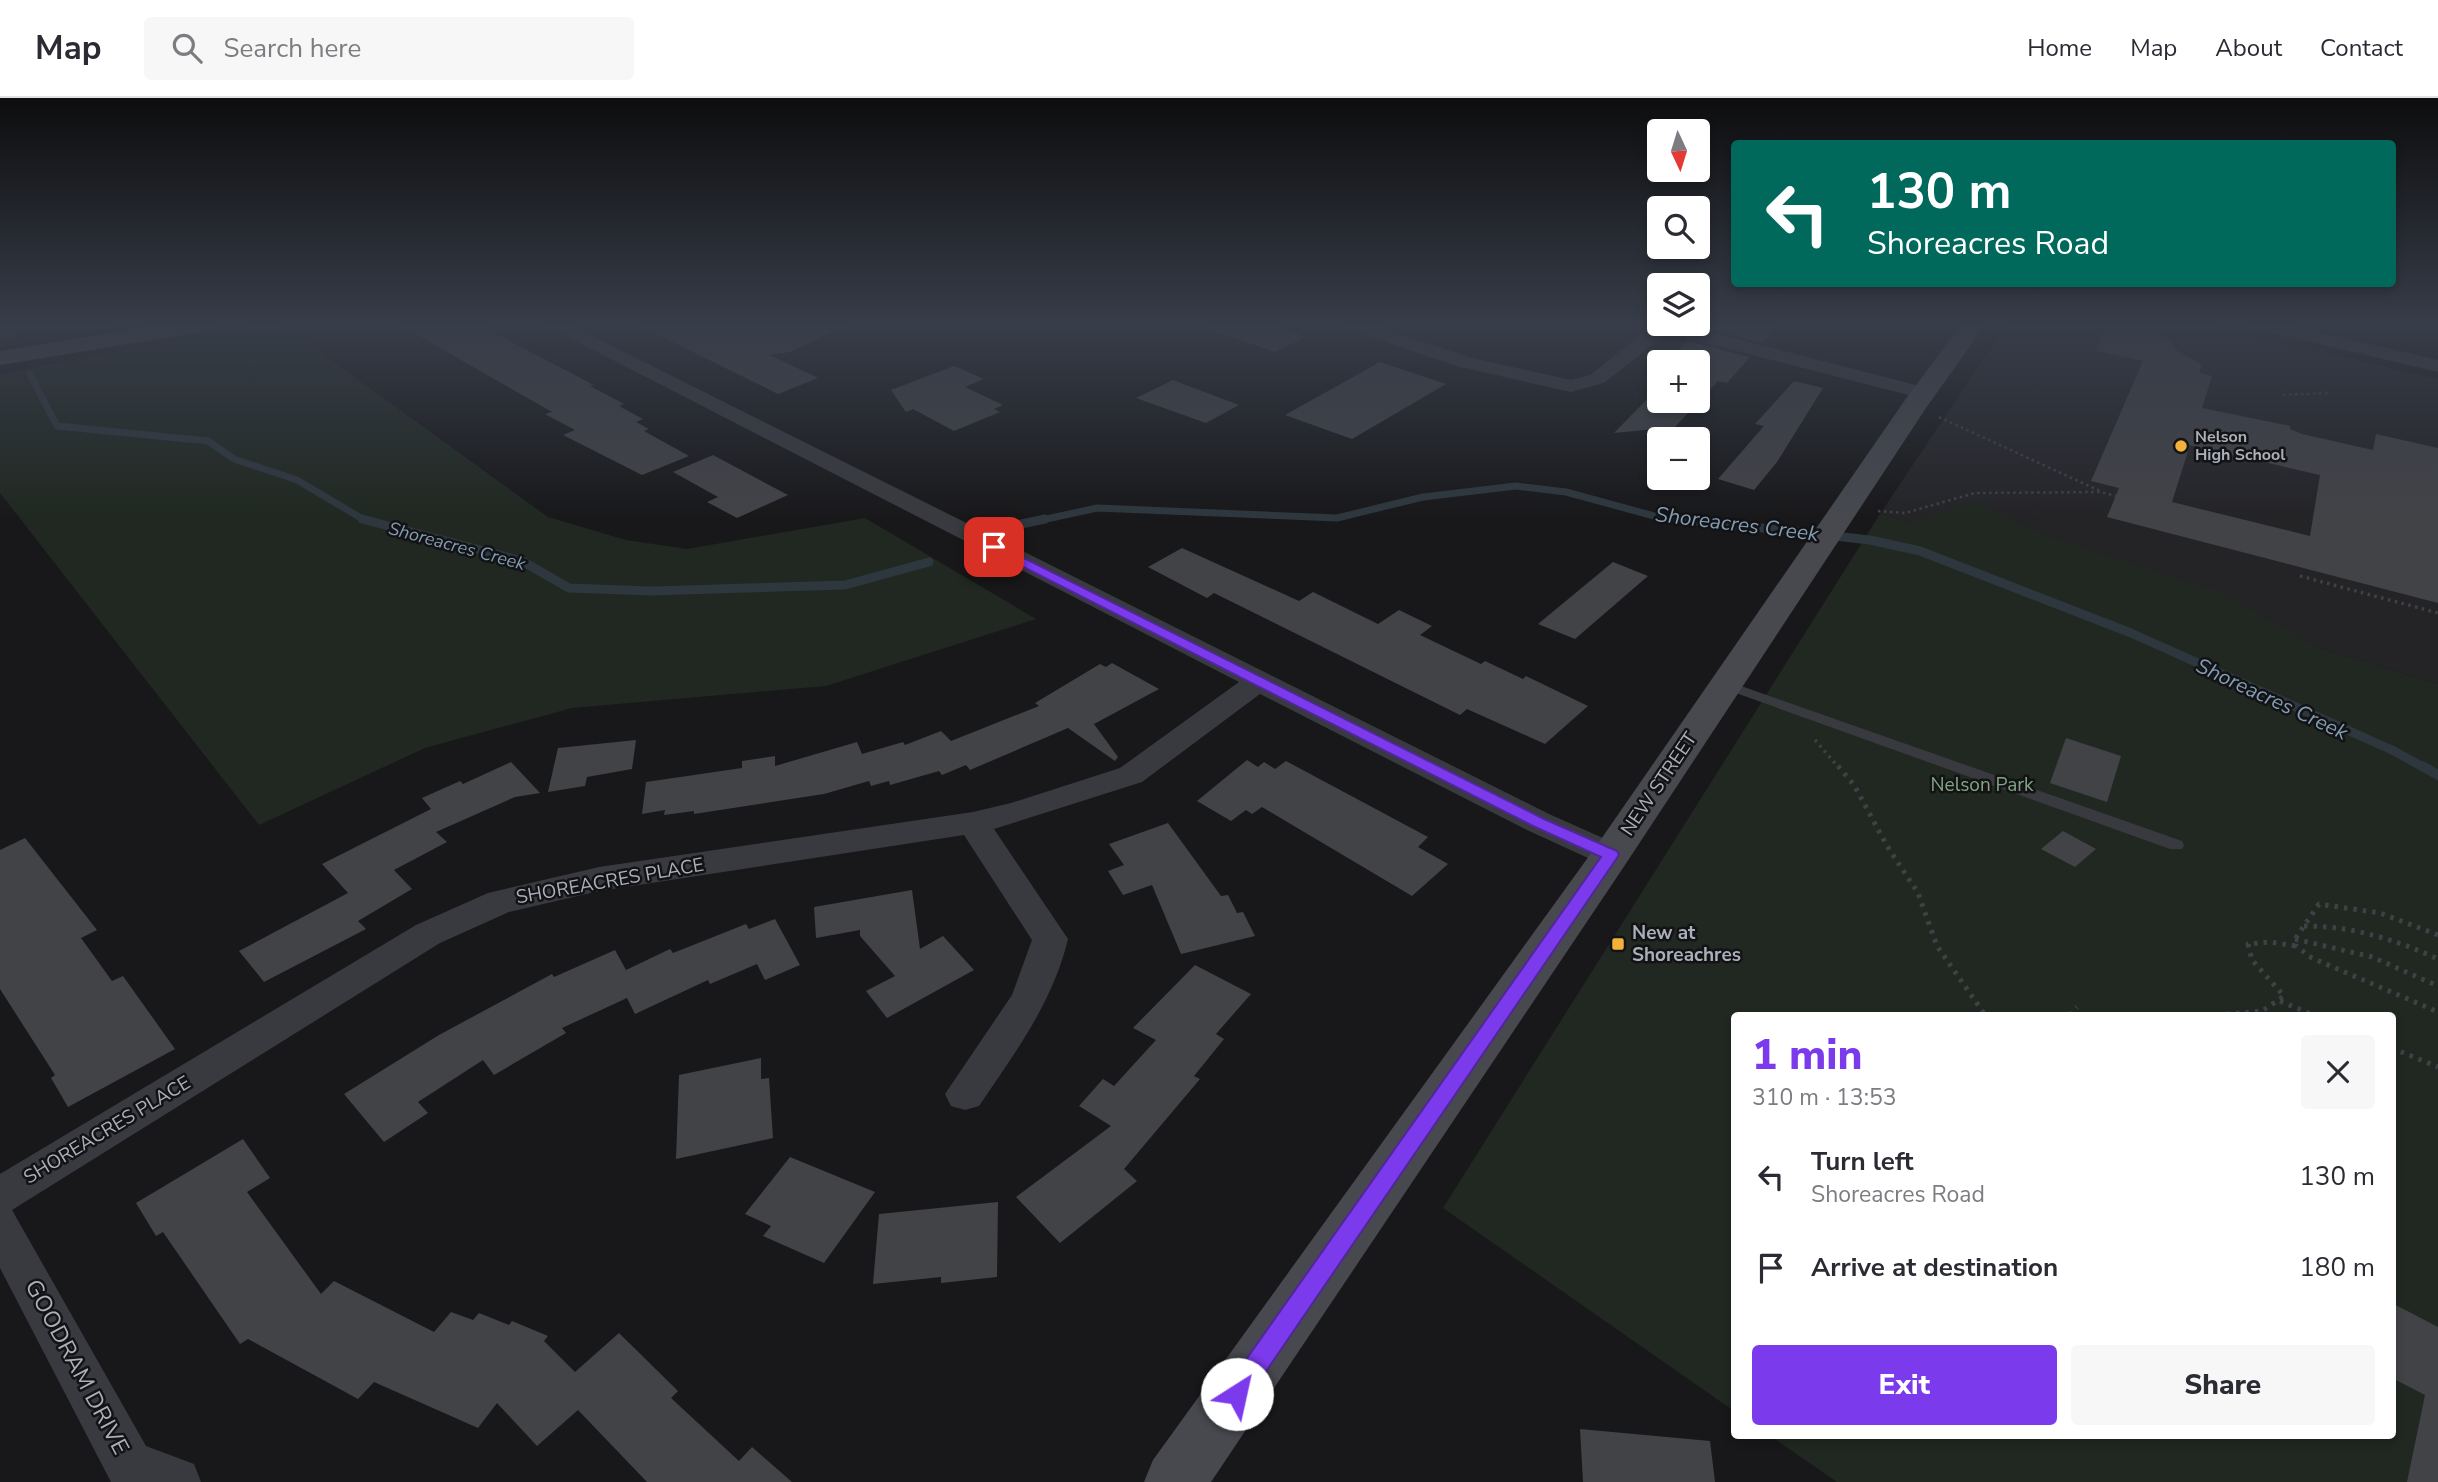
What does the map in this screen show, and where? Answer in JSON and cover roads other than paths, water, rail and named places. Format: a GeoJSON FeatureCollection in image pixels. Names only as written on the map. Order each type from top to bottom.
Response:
{"type":"FeatureCollection","features":[{"type":"Feature","properties":{"kind":"main road","name":"NEW STREET"},"geometry":{"type":"LineString","coordinates":[[1175,1482],[1611,855],[1926,390]]}},
{"type":"Feature","properties":{"kind":"street"},"geometry":{"type":"LineString","coordinates":[[685,390],[1538,822],[1611,855]]}},
{"type":"Feature","properties":{"kind":"street"},"geometry":{"type":"LineString","coordinates":[[1884,390],[1919,400]]}},
{"type":"Feature","properties":{"kind":"street","name":"SHOREACRES PLACE"},"geometry":{"type":"LineString","coordinates":[[0,1196],[428,934],[500,902],[599,879],[972,823],[1017,813],[1131,775],[1259,681]]}},
{"type":"Feature","properties":{"kind":"street"},"geometry":{"type":"LineString","coordinates":[[965,1094],[1025,1007],[1046,965],[1051,939],[972,823]]}},
{"type":"Feature","properties":{"kind":"street","name":"GOODRAM DRIVE"},"geometry":{"type":"LineString","coordinates":[[0,1225],[120,1473],[176,1482]]}},
{"type":"Feature","properties":{"kind":"lane"},"geometry":{"type":"LineString","coordinates":[[1727,685],[2176,845]]}},
{"type":"Feature","properties":{"kind":"waterway","name":"Shoreacres Creek"},"geometry":{"type":"LineString","coordinates":[[38,390],[57,426],[208,441],[234,459],[297,480],[363,519]]}},
{"type":"Feature","properties":{"kind":"waterway","name":"Shoreacres Creek"},"geometry":{"type":"LineString","coordinates":[[1037,521],[1097,508],[1337,518],[1423,497],[1516,486],[1566,492],[1654,516],[1695,521]]}},
{"type":"Feature","properties":{"kind":"waterway","name":"Shoreacres Creek"},"geometry":{"type":"LineString","coordinates":[[363,519],[522,561],[569,588],[652,591],[845,585],[929,562]]}},
{"type":"Feature","properties":{"kind":"waterway","name":"Shoreacres Creek"},"geometry":{"type":"LineString","coordinates":[[997,529],[1045,519]]}},
{"type":"Feature","properties":{"kind":"waterway","name":"Shoreacres Creek"},"geometry":{"type":"LineString","coordinates":[[1680,519],[1870,540],[1920,551],[2131,633],[2392,750],[2425,768]]}},
{"type":"Feature","properties":{"kind":"waterway","name":"Shoreacres Creek"},"geometry":{"type":"LineString","coordinates":[[2422,766],[2438,775]]}},
{"type":"Feature","properties":{"kind":"place","name":"Nelson High School"},"geometry":{"type":"Point","coordinates":[2181,446]}},
{"type":"Feature","properties":{"kind":"place","name":"New at Shoreachres"},"geometry":{"type":"Point","coordinates":[1618,944]}},
{"type":"Feature","properties":{"kind":"park label","name":"Nelson Park"},"geometry":{"type":"Point","coordinates":[1982,785]}}]}
